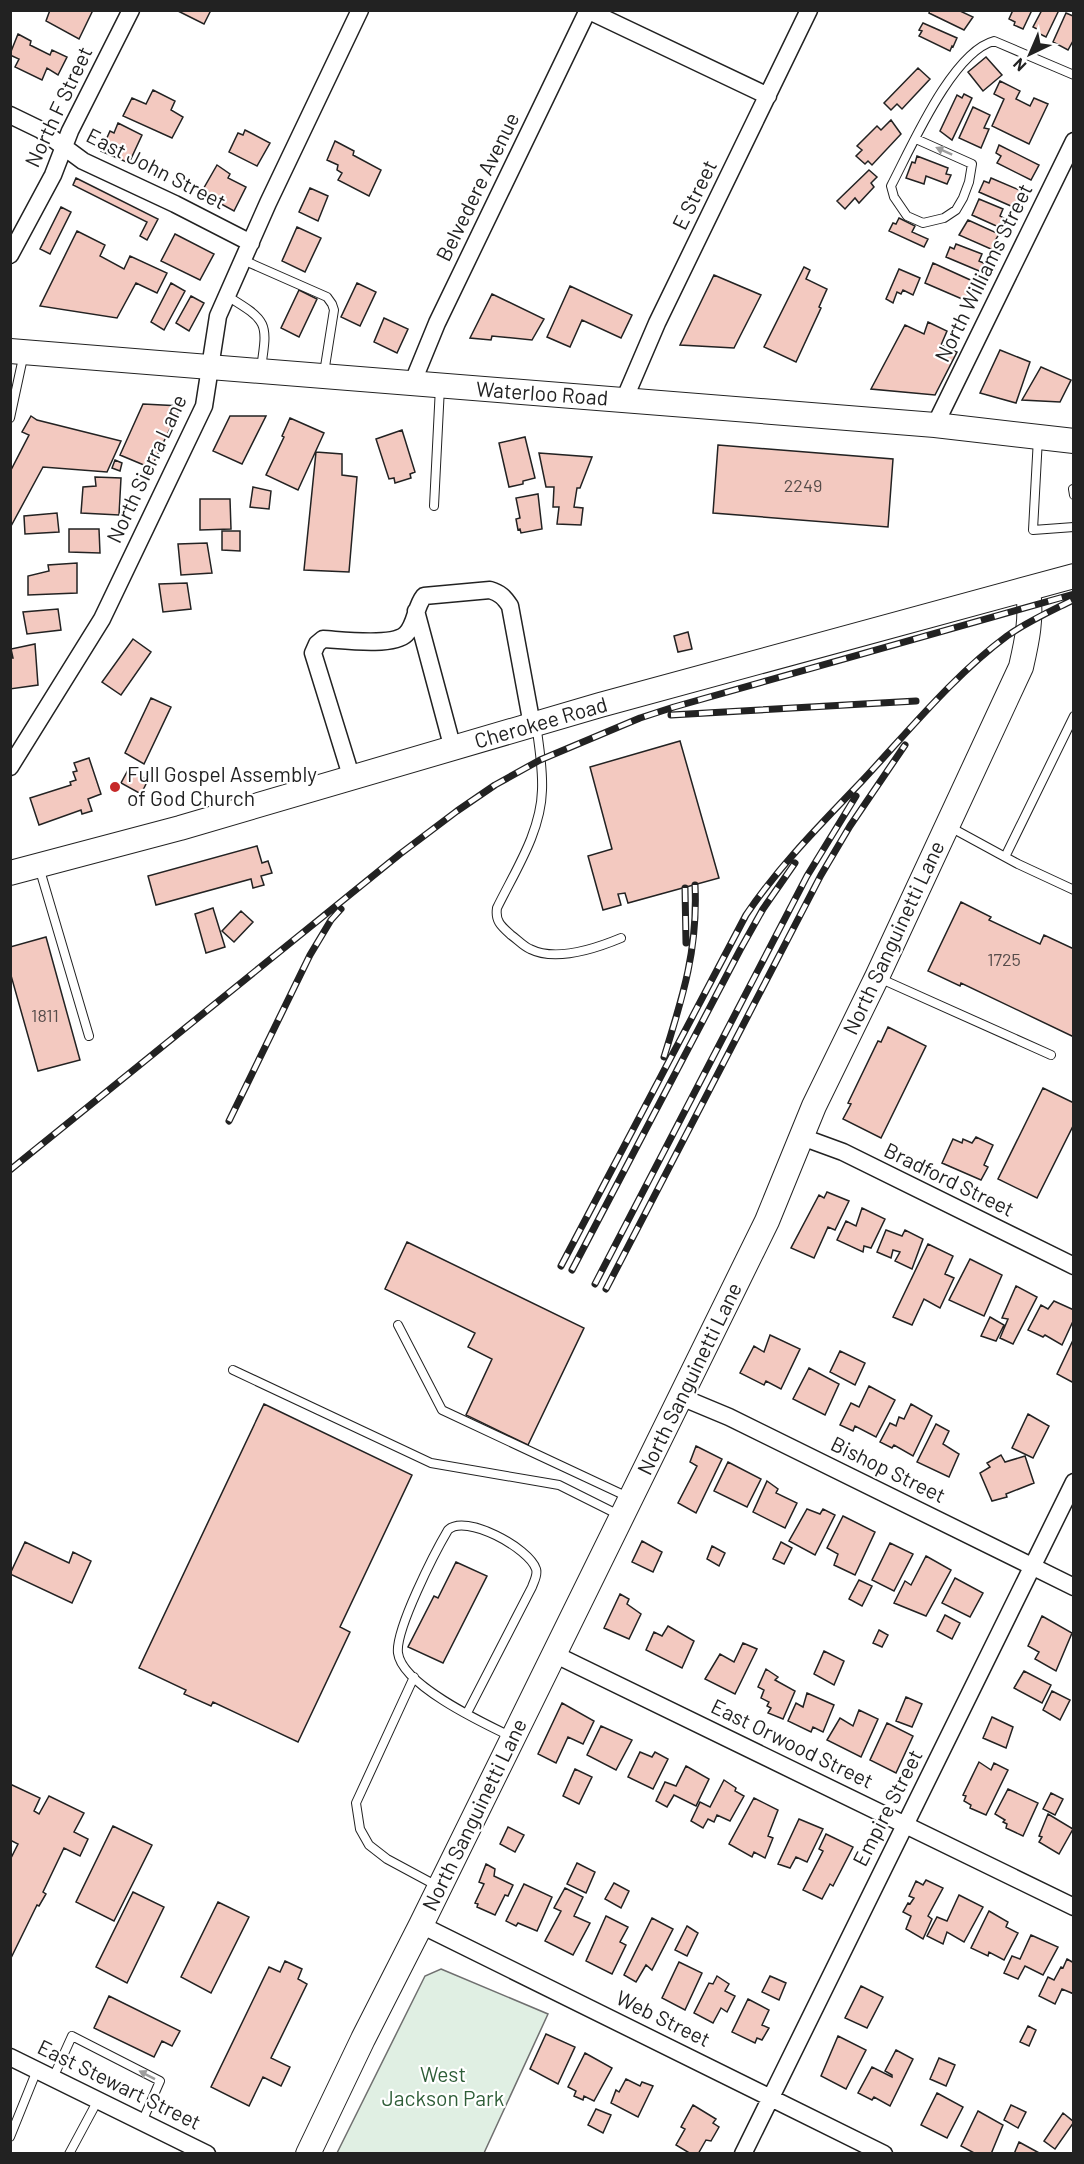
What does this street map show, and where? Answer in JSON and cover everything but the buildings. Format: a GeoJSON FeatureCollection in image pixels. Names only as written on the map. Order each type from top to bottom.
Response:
{"type":"FeatureCollection","features":[{"type":"Feature","properties":{"kind":"street","name":"North F Street"},"geometry":{"type":"LineString","coordinates":[[10,255],[53,175],[70,131],[131,10]]}},
{"type":"Feature","properties":{"kind":"street","name":"North Sierra Lane"},"geometry":{"type":"LineString","coordinates":[[10,767],[102,619],[204,406],[215,329],[227,296],[360,10]]}},
{"type":"Feature","properties":{"kind":"street","name":"E Street"},"geometry":{"type":"LineString","coordinates":[[624,400],[657,322],[809,10]]}},
{"type":"Feature","properties":{"kind":"street"},"geometry":{"type":"LineString","coordinates":[[588,11],[768,96]]}},
{"type":"Feature","properties":{"kind":"street","name":"Belvedere Avenue"},"geometry":{"type":"LineString","coordinates":[[412,384],[437,323],[588,11]]}},
{"type":"Feature","properties":{"kind":"street","name":"East John Street"},"geometry":{"type":"LineString","coordinates":[[10,115],[41,130],[83,160],[251,243]]}},
{"type":"Feature","properties":{"kind":"street","name":"North Williams Street"},"geometry":{"type":"LineString","coordinates":[[935,425],[1074,141]]}},
{"type":"Feature","properties":{"kind":"street","name":"Waterloo Road"},"geometry":{"type":"LineString","coordinates":[[17,352],[935,425],[1074,441]]}},
{"type":"Feature","properties":{"kind":"street","name":"Cherokee Road"},"geometry":{"type":"LineString","coordinates":[[10,873],[1074,576]]}},
{"type":"Feature","properties":{"kind":"street"},"geometry":{"type":"LineString","coordinates":[[352,779],[313,653],[317,644],[323,639],[380,641],[397,639],[406,634],[424,596],[490,590],[499,592],[505,598],[510,606],[534,725]]}},
{"type":"Feature","properties":{"kind":"street","name":"North Sanguinetti Lane"},"geometry":{"type":"LineString","coordinates":[[308,2154],[767,1221],[814,1106],[877,977],[1021,668],[1029,635],[1028,590]]}},
{"type":"Feature","properties":{"kind":"street"},"geometry":{"type":"LineString","coordinates":[[416,610],[453,748]]}},
{"type":"Feature","properties":{"kind":"street","name":"Bradford Street"},"geometry":{"type":"LineString","coordinates":[[802,1137],[843,1152],[1074,1266]]}},
{"type":"Feature","properties":{"kind":"street","name":"Bishop Street"},"geometry":{"type":"LineString","coordinates":[[681,1397],[729,1417],[1074,1587]]}},
{"type":"Feature","properties":{"kind":"street","name":"Empire Street"},"geometry":{"type":"LineString","coordinates":[[743,2154],[1074,1482]]}},
{"type":"Feature","properties":{"kind":"street","name":"East Orwood Street"},"geometry":{"type":"LineString","coordinates":[[554,1654],[1074,1907]]}},
{"type":"Feature","properties":{"kind":"street","name":"Web Street"},"geometry":{"type":"LineString","coordinates":[[421,1925],[885,2154]]}},
{"type":"Feature","properties":{"kind":"street","name":"East Stewart Street"},"geometry":{"type":"LineString","coordinates":[[10,2057],[207,2154]]}},
{"type":"Feature","properties":{"kind":"lane"},"geometry":{"type":"LineString","coordinates":[[915,139],[972,164],[969,182],[956,210],[944,218],[923,223],[907,216],[894,197],[891,186],[915,139],[951,75],[983,44],[994,41],[1074,75]]}},
{"type":"Feature","properties":{"kind":"lane"},"geometry":{"type":"LineString","coordinates":[[243,260],[327,297],[332,304],[334,310],[324,377]]}},
{"type":"Feature","properties":{"kind":"lane"},"geometry":{"type":"LineString","coordinates":[[227,296],[250,310],[261,322],[266,335],[261,372]]}},
{"type":"Feature","properties":{"kind":"lane"},"geometry":{"type":"LineString","coordinates":[[10,418],[17,352]]}},
{"type":"Feature","properties":{"kind":"lane"},"geometry":{"type":"LineString","coordinates":[[434,506],[440,386]]}},
{"type":"Feature","properties":{"kind":"lane"},"geometry":{"type":"LineString","coordinates":[[1038,437],[1033,530],[1074,527]]}},
{"type":"Feature","properties":{"kind":"lane"},"geometry":{"type":"LineString","coordinates":[[1073,489],[1074,495]]}},
{"type":"Feature","properties":{"kind":"lane"},"geometry":{"type":"LineString","coordinates":[[1005,857],[1074,716]]}},
{"type":"Feature","properties":{"kind":"lane"},"geometry":{"type":"LineString","coordinates":[[534,725],[542,790],[539,815],[528,845],[497,908],[496,916],[500,926],[529,949],[542,953],[578,952],[599,948],[621,938]]}},
{"type":"Feature","properties":{"kind":"lane"},"geometry":{"type":"LineString","coordinates":[[946,825],[1005,857],[1074,890]]}},
{"type":"Feature","properties":{"kind":"lane"},"geometry":{"type":"LineString","coordinates":[[39,866],[89,1036]]}},
{"type":"Feature","properties":{"kind":"lane"},"geometry":{"type":"LineString","coordinates":[[877,977],[1051,1055]]}},
{"type":"Feature","properties":{"kind":"lane"},"geometry":{"type":"LineString","coordinates":[[398,1325],[442,1410],[627,1507]]}},
{"type":"Feature","properties":{"kind":"lane"},"geometry":{"type":"LineString","coordinates":[[233,1370],[431,1463],[559,1485],[627,1507]]}},
{"type":"Feature","properties":{"kind":"lane"},"geometry":{"type":"LineString","coordinates":[[467,1713],[503,1647],[536,1578],[536,1570],[528,1556],[513,1544],[465,1524],[453,1525],[448,1530],[407,1615],[398,1653],[405,1669],[422,1685],[450,1704],[467,1713],[513,1737]]}},
{"type":"Feature","properties":{"kind":"lane"},"geometry":{"type":"LineString","coordinates":[[414,1677],[356,1803],[360,1829],[369,1845],[387,1859],[440,1887]]}},
{"type":"Feature","properties":{"kind":"lane"},"geometry":{"type":"LineString","coordinates":[[53,2078],[72,2036],[160,2081],[142,2121]]}},
{"type":"Feature","properties":{"kind":"lane"},"geometry":{"type":"LineString","coordinates":[[10,2138],[37,2070]]}},
{"type":"Feature","properties":{"kind":"lane"},"geometry":{"type":"LineString","coordinates":[[69,2154],[98,2100]]}},
{"type":"Feature","properties":{"kind":"green space","name":"West Jackson Park"},"geometry":{"type":"Polygon","coordinates":[[[441,1969],[548,2014],[484,2153],[337,2153],[425,1976],[441,1969]]]}},
{"type":"Feature","properties":{"kind":"railway"},"geometry":{"type":"LineString","coordinates":[[10,1170],[400,854],[495,785],[540,760],[640,718],[674,707],[1074,594]]}},
{"type":"Feature","properties":{"kind":"railway"},"geometry":{"type":"LineString","coordinates":[[561,1266],[746,915],[759,897],[816,829],[968,668],[1007,636],[1071,601]]}},
{"type":"Feature","properties":{"kind":"railway"},"geometry":{"type":"LineString","coordinates":[[671,715],[916,701]]}},
{"type":"Feature","properties":{"kind":"railway"},"geometry":{"type":"LineString","coordinates":[[606,1289],[821,875],[850,826],[905,745]]}},
{"type":"Feature","properties":{"kind":"railway"},"geometry":{"type":"LineString","coordinates":[[595,1284],[807,876],[856,796]]}},
{"type":"Feature","properties":{"kind":"railway"},"geometry":{"type":"LineString","coordinates":[[572,1270],[740,950],[763,909],[795,863]]}},
{"type":"Feature","properties":{"kind":"railway"},"geometry":{"type":"LineString","coordinates":[[664,1057],[683,993],[692,951],[695,885]]}},
{"type":"Feature","properties":{"kind":"railway"},"geometry":{"type":"LineString","coordinates":[[685,888],[686,943]]}},
{"type":"Feature","properties":{"kind":"railway"},"geometry":{"type":"LineString","coordinates":[[229,1121],[310,955],[331,920],[341,909]]}},
{"type":"Feature","properties":{"kind":"place","name":"Full Gospel Assembly of God Church"},"geometry":{"type":"Point","coordinates":[115,787]}}]}
